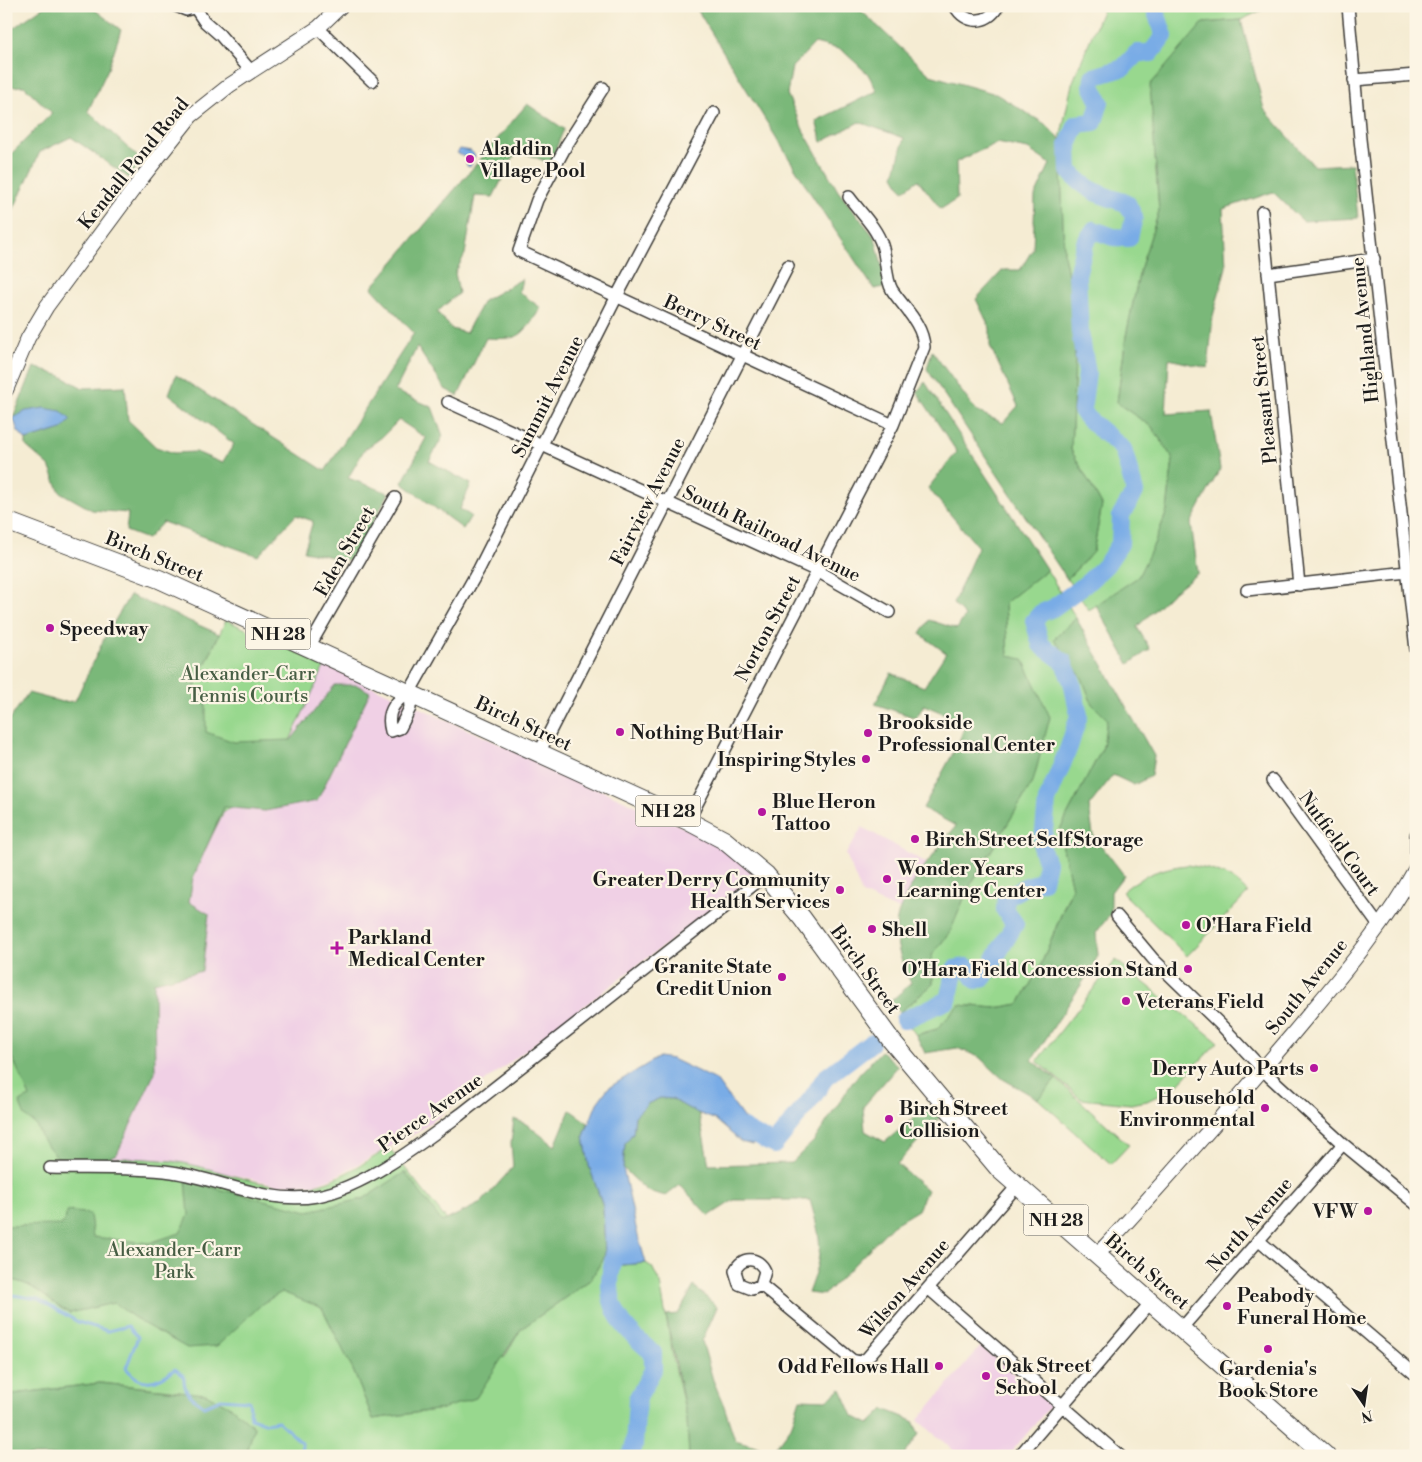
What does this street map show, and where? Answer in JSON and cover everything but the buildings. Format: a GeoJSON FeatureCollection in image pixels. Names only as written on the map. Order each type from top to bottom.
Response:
{"type":"FeatureCollection","features":[{"type":"Feature","properties":{"kind":"main road","name":"Birch Street"},"geometry":{"type":"LineString","coordinates":[[6,521],[159,578],[688,821],[724,840],[766,875],[802,918],[875,1019],[984,1153],[1017,1186],[1326,1456]]}},
{"type":"Feature","properties":{"kind":"street"},"geometry":{"type":"LineString","coordinates":[[176,6],[186,10],[198,8],[204,21],[220,35],[251,71]]}},
{"type":"Feature","properties":{"kind":"street"},"geometry":{"type":"LineString","coordinates":[[955,6],[962,16],[975,21],[989,17],[998,6]]}},
{"type":"Feature","properties":{"kind":"street","name":"Highland Avenue"},"geometry":{"type":"LineString","coordinates":[[1348,6],[1354,80],[1416,650]]}},
{"type":"Feature","properties":{"kind":"street","name":"Kendall Pond Road"},"geometry":{"type":"LineString","coordinates":[[6,390],[28,338],[47,306],[141,179],[191,116],[209,100],[318,28],[340,7]]}},
{"type":"Feature","properties":{"kind":"street"},"geometry":{"type":"LineString","coordinates":[[318,28],[372,81]]}},
{"type":"Feature","properties":{"kind":"street"},"geometry":{"type":"LineString","coordinates":[[1354,80],[1416,75]]}},
{"type":"Feature","properties":{"kind":"street","name":"Berry Street"},"geometry":{"type":"LineString","coordinates":[[603,88],[566,146],[541,192],[519,251],[893,425]]}},
{"type":"Feature","properties":{"kind":"street","name":"Summit Avenue"},"geometry":{"type":"LineString","coordinates":[[408,693],[455,613],[617,296],[714,113]]}},
{"type":"Feature","properties":{"kind":"street","name":"Norton Street"},"geometry":{"type":"LineString","coordinates":[[688,821],[893,425],[924,347],[924,339],[918,326],[891,288],[884,252],[877,234],[849,197]]}},
{"type":"Feature","properties":{"kind":"street","name":"Pleasant Street"},"geometry":{"type":"LineString","coordinates":[[1262,212],[1299,585]]}},
{"type":"Feature","properties":{"kind":"street"},"geometry":{"type":"LineString","coordinates":[[1268,274],[1374,259]]}},
{"type":"Feature","properties":{"kind":"street","name":"Fairview Avenue"},"geometry":{"type":"LineString","coordinates":[[539,752],[788,266]]}},
{"type":"Feature","properties":{"kind":"street","name":"South Railroad Avenue"},"geometry":{"type":"LineString","coordinates":[[448,402],[817,571],[889,612]]}},
{"type":"Feature","properties":{"kind":"street","name":"Eden Street"},"geometry":{"type":"LineString","coordinates":[[309,647],[395,498]]}},
{"type":"Feature","properties":{"kind":"street"},"geometry":{"type":"LineString","coordinates":[[1247,590],[1407,572]]}},
{"type":"Feature","properties":{"kind":"street","name":"Nutfield Court"},"geometry":{"type":"LineString","coordinates":[[1273,780],[1379,926]]}},
{"type":"Feature","properties":{"kind":"street"},"geometry":{"type":"LineString","coordinates":[[1416,835],[1416,864]]}},
{"type":"Feature","properties":{"kind":"street","name":"South Avenue"},"geometry":{"type":"LineString","coordinates":[[1098,1256],[1263,1069],[1331,988],[1393,908],[1416,868]]}},
{"type":"Feature","properties":{"kind":"street","name":"Pierce Avenue"},"geometry":{"type":"LineString","coordinates":[[50,1168],[172,1172],[261,1194],[291,1198],[316,1196],[343,1188],[410,1151],[461,1114],[766,875]]}},
{"type":"Feature","properties":{"kind":"street"},"geometry":{"type":"LineString","coordinates":[[1117,916],[1153,959],[1263,1069],[1343,1144],[1416,1204]]}},
{"type":"Feature","properties":{"kind":"street","name":"North Avenue"},"geometry":{"type":"LineString","coordinates":[[1181,1329],[1343,1144]]}},
{"type":"Feature","properties":{"kind":"street","name":"Wilson Avenue"},"geometry":{"type":"LineString","coordinates":[[761,1284],[852,1360],[860,1362],[867,1358],[1017,1186]]}},
{"type":"Feature","properties":{"kind":"street"},"geometry":{"type":"LineString","coordinates":[[1258,1240],[1416,1375]]}},
{"type":"Feature","properties":{"kind":"street"},"geometry":{"type":"LineString","coordinates":[[928,1288],[1120,1456]]}},
{"type":"Feature","properties":{"kind":"street"},"geometry":{"type":"LineString","coordinates":[[1019,1456],[1151,1302]]}},
{"type":"Feature","properties":{"kind":"shaded area","name":"Parkland Medical Center"},"geometry":{"type":"Polygon","coordinates":[[[325,665],[716,842],[757,875],[418,1132],[334,1177],[315,1184],[279,1185],[170,1161],[56,1157],[224,811],[266,792],[325,665]]]}},
{"type":"Feature","properties":{"kind":"shaded area","name":"Wonder Years Learning Center"},"geometry":{"type":"Polygon","coordinates":[[[862,827],[927,863],[899,910],[862,894],[846,854],[862,827]]]}},
{"type":"Feature","properties":{"kind":"shaded area","name":"Oak Street School"},"geometry":{"type":"Polygon","coordinates":[[[981,1346],[1051,1405],[1008,1456],[960,1456],[918,1420],[981,1346]]]}},
{"type":"Feature","properties":{"kind":"green space"},"geometry":{"type":"Polygon","coordinates":[[[45,6],[90,6],[121,30],[108,69],[88,111],[141,160],[129,178],[71,137],[40,152],[6,222],[6,159],[52,113],[24,86],[6,87],[6,33],[45,6]]]}},
{"type":"Feature","properties":{"kind":"green space"},"geometry":{"type":"Polygon","coordinates":[[[695,6],[856,6],[930,75],[996,94],[1045,124],[1060,139],[1064,255],[1071,290],[1075,360],[1071,450],[1102,505],[1093,552],[1067,579],[927,369],[932,351],[976,411],[1003,423],[1018,406],[990,346],[990,328],[976,299],[1003,270],[1020,270],[1033,249],[1035,196],[1050,164],[1028,149],[997,143],[956,162],[957,199],[941,209],[918,180],[903,191],[894,176],[904,138],[859,122],[822,142],[816,121],[877,91],[868,74],[842,50],[815,43],[792,67],[787,94],[803,130],[838,191],[875,238],[884,274],[884,287],[874,289],[811,194],[695,6]]]}},
{"type":"Feature","properties":{"kind":"green space"},"geometry":{"type":"Polygon","coordinates":[[[1104,6],[1270,6],[1241,20],[1203,23],[1155,157],[1159,211],[1140,270],[1126,336],[1117,403],[1152,427],[1173,459],[1167,511],[1138,578],[1089,610],[1067,579],[1093,552],[1102,505],[1071,450],[1075,360],[1071,290],[1064,255],[1060,139],[1072,84],[1104,6]]]}},
{"type":"Feature","properties":{"kind":"green space"},"geometry":{"type":"Polygon","coordinates":[[[1241,20],[1264,109],[1314,166],[1352,164],[1358,218],[1303,221],[1273,192],[1223,209],[1226,267],[1213,316],[1208,368],[1169,359],[1166,414],[1211,411],[1220,469],[1191,523],[1198,573],[1172,593],[1137,627],[1150,649],[1129,664],[1096,605],[1138,577],[1167,511],[1173,459],[1152,427],[1117,403],[1126,336],[1140,270],[1159,211],[1150,85],[1203,23],[1241,20]]]}},
{"type":"Feature","properties":{"kind":"green space"},"geometry":{"type":"Polygon","coordinates":[[[527,104],[564,129],[550,163],[517,150],[493,197],[475,196],[465,254],[455,273],[459,293],[437,312],[452,329],[466,333],[483,301],[522,279],[519,292],[541,308],[520,335],[507,338],[486,338],[458,396],[445,389],[417,347],[395,391],[432,407],[443,436],[429,461],[471,484],[460,509],[471,516],[463,529],[402,483],[426,438],[399,420],[382,437],[364,450],[348,478],[389,493],[351,561],[304,551],[313,521],[296,515],[258,556],[163,522],[147,539],[126,531],[128,513],[92,510],[60,492],[49,466],[26,446],[26,440],[62,429],[71,420],[13,418],[34,367],[61,376],[83,388],[125,386],[128,420],[156,447],[174,453],[196,452],[222,463],[234,444],[169,394],[176,375],[325,471],[414,333],[372,288],[373,286],[527,104]]]}},
{"type":"Feature","properties":{"kind":"green space"},"geometry":{"type":"Polygon","coordinates":[[[925,382],[1047,570],[1005,603],[1008,656],[1023,659],[1050,717],[1033,782],[968,889],[950,932],[932,955],[933,984],[900,1012],[890,1002],[911,983],[900,957],[896,937],[897,918],[905,898],[918,876],[956,826],[923,808],[958,744],[966,723],[924,705],[916,718],[875,704],[891,673],[924,687],[946,653],[920,634],[929,620],[957,629],[965,616],[953,604],[978,547],[928,488],[957,452],[917,392],[925,382]]]}},
{"type":"Feature","properties":{"kind":"green space"},"geometry":{"type":"Polygon","coordinates":[[[1047,570],[1076,618],[1055,639],[1082,678],[1092,704],[1107,719],[1103,747],[1059,831],[1072,887],[1040,967],[1019,1004],[996,1008],[959,1005],[937,1029],[916,1035],[900,1012],[933,984],[932,955],[950,932],[968,889],[1033,782],[1008,656],[1005,602],[1047,570]]]}},
{"type":"Feature","properties":{"kind":"green space"},"geometry":{"type":"Polygon","coordinates":[[[130,595],[219,634],[195,687],[206,699],[206,732],[234,742],[291,740],[335,685],[357,685],[370,692],[317,801],[265,811],[224,807],[193,878],[189,902],[209,914],[202,971],[154,982],[155,1072],[117,1154],[97,1162],[58,1158],[43,1141],[36,1125],[25,1116],[19,1102],[30,1097],[9,1050],[6,1051],[6,725],[28,693],[62,702],[75,701],[104,639],[130,595]]]}},
{"type":"Feature","properties":{"kind":"green space"},"geometry":{"type":"Polygon","coordinates":[[[1076,618],[1154,756],[1151,776],[1134,785],[1113,775],[1089,806],[1093,835],[1124,875],[1111,892],[1111,913],[1096,933],[1098,955],[1092,968],[1032,1060],[1056,1079],[1038,1099],[1003,1079],[979,1057],[957,1048],[925,1053],[916,1035],[937,1029],[959,1005],[996,1008],[1019,1004],[1040,967],[1072,888],[1059,831],[1103,747],[1107,719],[1092,704],[1082,678],[1054,639],[1076,618]]]}},
{"type":"Feature","properties":{"kind":"green space","name":"Alexander-Carr Park"},"geometry":{"type":"Polygon","coordinates":[[[226,620],[325,665],[266,792],[224,811],[56,1156],[171,1161],[260,1183],[296,1187],[314,1185],[333,1179],[353,1170],[389,1148],[457,1233],[504,1358],[521,1329],[590,1280],[605,1256],[610,1266],[646,1263],[652,1267],[660,1283],[674,1362],[687,1419],[689,1456],[246,1456],[254,1427],[232,1408],[219,1402],[180,1391],[100,1383],[6,1395],[6,1280],[25,1284],[70,1313],[78,1311],[6,1265],[6,816],[187,704],[226,620]],[[353,1370],[373,1419],[442,1409],[353,1370]]]}},
{"type":"Feature","properties":{"kind":"green space","name":"O'Hara Field"},"geometry":{"type":"Polygon","coordinates":[[[1187,865],[1221,873],[1235,881],[1248,893],[1187,956],[1122,892],[1152,873],[1187,865]]]}},
{"type":"Feature","properties":{"kind":"green space","name":"Veterans Field"},"geometry":{"type":"Polygon","coordinates":[[[1116,960],[1218,1042],[1174,1088],[1147,1101],[1131,1104],[1081,1099],[1037,1061],[1116,960]]]}},
{"type":"Feature","properties":{"kind":"green space"},"geometry":{"type":"Polygon","coordinates":[[[881,1051],[898,1066],[863,1107],[865,1131],[885,1142],[929,1105],[941,1116],[897,1164],[927,1190],[918,1210],[893,1225],[824,1295],[808,1293],[817,1266],[820,1246],[810,1200],[734,1200],[709,1216],[680,1185],[666,1196],[647,1191],[623,1168],[625,1143],[633,1133],[635,1116],[647,1104],[660,1098],[672,1099],[699,1114],[709,1165],[791,1163],[814,1141],[854,1080],[881,1051]]]}},
{"type":"Feature","properties":{"kind":"green space"},"geometry":{"type":"Polygon","coordinates":[[[1056,1079],[1129,1145],[1111,1164],[1038,1099],[1056,1079]]]}},
{"type":"Feature","properties":{"kind":"green space"},"geometry":{"type":"Polygon","coordinates":[[[570,1110],[588,1123],[584,1136],[589,1166],[603,1206],[605,1256],[590,1280],[521,1329],[476,1398],[442,1409],[373,1419],[353,1370],[322,1308],[282,1292],[263,1303],[217,1346],[187,1348],[142,1323],[114,1303],[70,1313],[25,1284],[6,1280],[6,1226],[62,1225],[68,1211],[90,1214],[93,1237],[149,1243],[180,1233],[189,1215],[186,1181],[308,1211],[363,1199],[405,1172],[442,1222],[481,1203],[513,1167],[511,1143],[514,1119],[526,1124],[555,1146],[570,1110]]]}},
{"type":"Feature","properties":{"kind":"green space"},"geometry":{"type":"Polygon","coordinates":[[[694,1286],[717,1307],[702,1341],[713,1380],[735,1440],[773,1451],[791,1427],[800,1399],[827,1400],[841,1389],[853,1416],[869,1424],[884,1409],[913,1421],[919,1434],[904,1456],[689,1456],[687,1419],[666,1315],[678,1314],[694,1286]]]}},
{"type":"Feature","properties":{"kind":"green space"},"geometry":{"type":"Polygon","coordinates":[[[100,1383],[206,1394],[232,1408],[254,1427],[246,1456],[6,1456],[6,1395],[100,1383]]]}},
{"type":"Feature","properties":{"kind":"water","name":"Aladdin Village Pool"},"geometry":{"type":"Polygon","coordinates":[[[460,149],[471,151],[475,155],[470,167],[467,166],[465,157],[457,153],[460,149]]]}},
{"type":"Feature","properties":{"kind":"water"},"geometry":{"type":"Polygon","coordinates":[[[44,408],[61,411],[71,420],[62,429],[26,440],[18,431],[13,418],[26,411],[44,408]]]}},
{"type":"Feature","properties":{"kind":"water"},"geometry":{"type":"Polygon","coordinates":[[[659,1057],[672,1059],[716,1080],[750,1127],[764,1135],[760,1142],[752,1145],[741,1142],[716,1120],[693,1111],[672,1099],[660,1098],[647,1104],[635,1116],[633,1133],[625,1143],[623,1168],[646,1263],[610,1266],[605,1256],[603,1206],[589,1166],[584,1136],[597,1103],[608,1088],[659,1057]]]}},
{"type":"Feature","properties":{"kind":"waterway"},"geometry":{"type":"LineString","coordinates":[[904,1020],[948,1000],[955,969],[967,967],[976,980],[984,977],[1015,924],[1005,910],[1006,897],[1027,886],[1043,881],[1047,863],[1042,850],[1047,801],[1069,747],[1079,715],[1072,682],[1063,661],[1041,645],[1034,621],[1041,613],[1053,608],[1087,583],[1106,565],[1120,544],[1121,515],[1135,492],[1123,449],[1088,419],[1082,410],[1087,373],[1080,332],[1077,275],[1085,243],[1094,230],[1113,237],[1129,238],[1134,217],[1127,203],[1095,192],[1069,171],[1068,145],[1077,124],[1094,122],[1100,102],[1092,86],[1093,77],[1123,68],[1137,53],[1151,53],[1164,36],[1154,6]]}},
{"type":"Feature","properties":{"kind":"waterway"},"geometry":{"type":"LineString","coordinates":[[741,1127],[774,1145],[812,1098],[825,1078],[871,1043]]}},
{"type":"Feature","properties":{"kind":"waterway"},"geometry":{"type":"LineString","coordinates":[[617,1243],[610,1277],[613,1304],[622,1323],[636,1339],[653,1353],[653,1370],[637,1399],[634,1446],[630,1456]]}},
{"type":"Feature","properties":{"kind":"waterway"},"geometry":{"type":"LineString","coordinates":[[6,1294],[38,1299],[78,1322],[108,1331],[128,1326],[138,1337],[126,1368],[137,1379],[143,1381],[156,1380],[175,1369],[184,1376],[186,1390],[189,1394],[204,1406],[221,1399],[249,1401],[251,1418],[265,1423],[278,1421],[302,1443],[301,1456]]}},
{"type":"Feature","properties":{"kind":"place","name":"Aladdin Village Pool"},"geometry":{"type":"Point","coordinates":[470,159]}},
{"type":"Feature","properties":{"kind":"place","name":"Speedway"},"geometry":{"type":"Point","coordinates":[50,628]}},
{"type":"Feature","properties":{"kind":"place","name":"Nothing But Hair"},"geometry":{"type":"Point","coordinates":[620,732]}},
{"type":"Feature","properties":{"kind":"place","name":"Brookside Professional Center"},"geometry":{"type":"Point","coordinates":[868,733]}},
{"type":"Feature","properties":{"kind":"place","name":"Inspiring Styles"},"geometry":{"type":"Point","coordinates":[866,759]}},
{"type":"Feature","properties":{"kind":"place","name":"Blue Heron Tattoo"},"geometry":{"type":"Point","coordinates":[762,812]}},
{"type":"Feature","properties":{"kind":"place","name":"Birch Street Self Storage"},"geometry":{"type":"Point","coordinates":[915,839]}},
{"type":"Feature","properties":{"kind":"place","name":"Wonder Years Learning Center"},"geometry":{"type":"Point","coordinates":[887,879]}},
{"type":"Feature","properties":{"kind":"place","name":"Greater Derry Community Health Services"},"geometry":{"type":"Point","coordinates":[840,890]}},
{"type":"Feature","properties":{"kind":"place","name":"O'Hara Field"},"geometry":{"type":"Point","coordinates":[1186,925]}},
{"type":"Feature","properties":{"kind":"place","name":"Shell"},"geometry":{"type":"Point","coordinates":[872,929]}},
{"type":"Feature","properties":{"kind":"place","name":"Parkland Medical Center"},"geometry":{"type":"Point","coordinates":[337,948]}},
{"type":"Feature","properties":{"kind":"place","name":"O'Hara Field Concession Stand"},"geometry":{"type":"Point","coordinates":[1188,969]}},
{"type":"Feature","properties":{"kind":"place","name":"Granite State Credit Union"},"geometry":{"type":"Point","coordinates":[782,977]}},
{"type":"Feature","properties":{"kind":"place","name":"Veterans Field"},"geometry":{"type":"Point","coordinates":[1126,1001]}},
{"type":"Feature","properties":{"kind":"place","name":"Derry Auto Parts"},"geometry":{"type":"Point","coordinates":[1314,1068]}},
{"type":"Feature","properties":{"kind":"place","name":"Household Environmental"},"geometry":{"type":"Point","coordinates":[1265,1108]}},
{"type":"Feature","properties":{"kind":"place","name":"Birch Street Collision"},"geometry":{"type":"Point","coordinates":[889,1119]}},
{"type":"Feature","properties":{"kind":"place","name":"VFW"},"geometry":{"type":"Point","coordinates":[1368,1211]}},
{"type":"Feature","properties":{"kind":"place","name":"Peabody Funeral Home"},"geometry":{"type":"Point","coordinates":[1227,1306]}},
{"type":"Feature","properties":{"kind":"place","name":"Gardenia's Book Store"},"geometry":{"type":"Point","coordinates":[1268,1349]}},
{"type":"Feature","properties":{"kind":"place","name":"Odd Fellows Hall"},"geometry":{"type":"Point","coordinates":[939,1366]}},
{"type":"Feature","properties":{"kind":"place","name":"Oak Street School"},"geometry":{"type":"Point","coordinates":[986,1376]}},
{"type":"Feature","properties":{"kind":"park label","name":"Alexander-Carr Tennis Courts"},"geometry":{"type":"Point","coordinates":[248,684]}}]}
